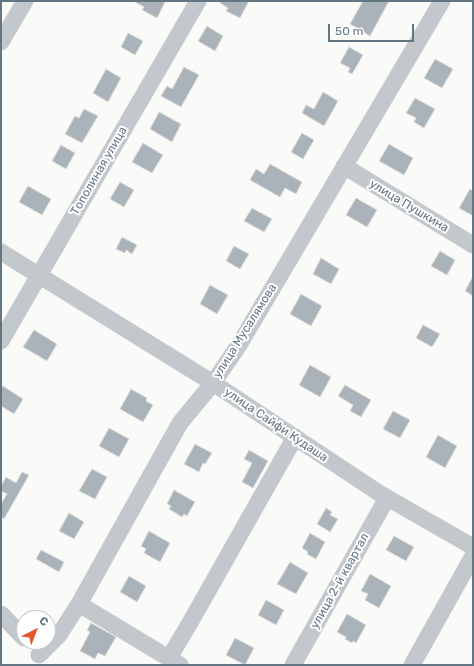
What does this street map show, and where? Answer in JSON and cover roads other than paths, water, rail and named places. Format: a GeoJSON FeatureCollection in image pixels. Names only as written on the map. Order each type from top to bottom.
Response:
{"type":"FeatureCollection","features":[{"type":"Feature","properties":{"kind":"street"},"geometry":{"type":"LineString","coordinates":[[1,42],[25,1]]}},
{"type":"Feature","properties":{"kind":"street","name":"Тополиная улица"},"geometry":{"type":"LineString","coordinates":[[1,341],[198,1]]}},
{"type":"Feature","properties":{"kind":"street","name":"улица Мусалямова"},"geometry":{"type":"LineString","coordinates":[[44,660],[79,604],[180,423],[212,383],[239,345],[442,1]]}},
{"type":"Feature","properties":{"kind":"street","name":"улица Пушкина"},"geometry":{"type":"LineString","coordinates":[[344,166],[473,245]]}},
{"type":"Feature","properties":{"kind":"street","name":"улица Сайфи Кудаша"},"geometry":{"type":"LineString","coordinates":[[1,252],[212,383],[387,498],[473,547]]}},
{"type":"Feature","properties":{"kind":"street"},"geometry":{"type":"LineString","coordinates":[[79,604],[175,662],[191,621],[295,437]]}},
{"type":"Feature","properties":{"kind":"street","name":"улица 2-й квартал"},"geometry":{"type":"LineString","coordinates":[[292,665],[387,498]]}},
{"type":"Feature","properties":{"kind":"street"},"geometry":{"type":"LineString","coordinates":[[412,665],[473,556]]}},
{"type":"Feature","properties":{"kind":"street"},"geometry":{"type":"LineString","coordinates":[[1,614],[16,630]]}},
{"type":"Feature","properties":{"kind":"street"},"geometry":{"type":"LineString","coordinates":[[35,650],[44,660]]}}]}
